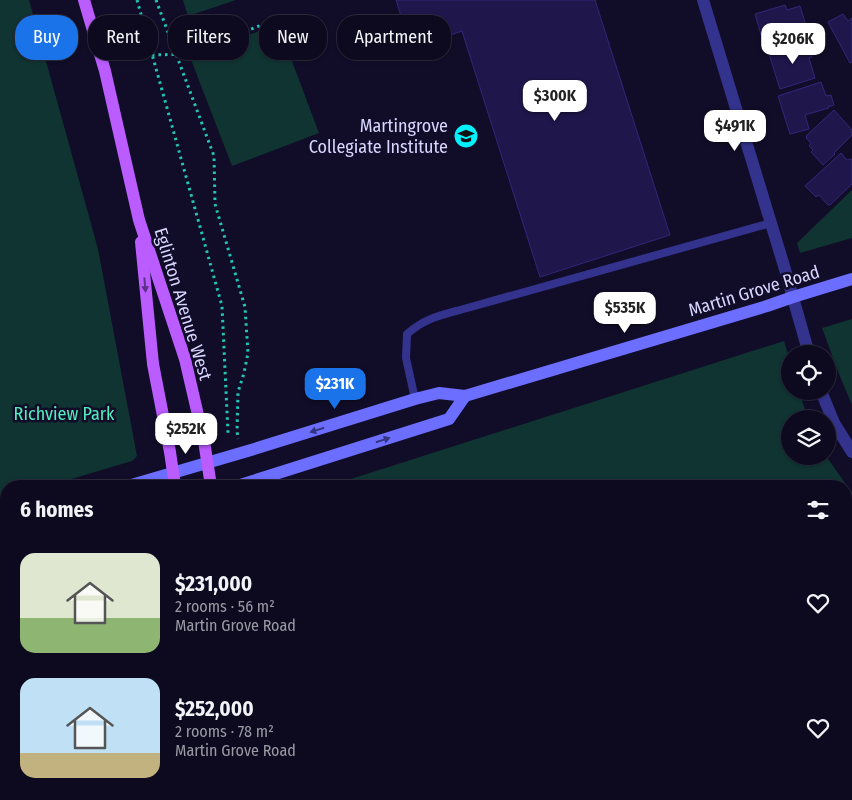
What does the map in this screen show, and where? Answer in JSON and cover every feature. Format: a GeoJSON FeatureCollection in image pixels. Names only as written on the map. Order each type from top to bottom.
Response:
{"type":"FeatureCollection","features":[{"type":"Feature","properties":{"kind":"main road","name":"Eglinton Avenue West"},"geometry":{"type":"LineString","coordinates":[[84,0],[105,71],[139,220],[185,358],[204,440],[210,480]]}},
{"type":"Feature","properties":{"kind":"main road","name":"Eglinton Avenue West"},"geometry":{"type":"LineString","coordinates":[[139,220],[152,364],[174,480]]}},
{"type":"Feature","properties":{"kind":"main road","name":"Martin Grove Road"},"geometry":{"type":"LineString","coordinates":[[149,480],[415,399],[440,393],[465,396],[852,279]]}},
{"type":"Feature","properties":{"kind":"main road"},"geometry":{"type":"LineString","coordinates":[[256,480],[449,419],[465,396]]}},
{"type":"Feature","properties":{"kind":"street"},"geometry":{"type":"LineString","coordinates":[[706,1],[806,345]]}},
{"type":"Feature","properties":{"kind":"street"},"geometry":{"type":"LineString","coordinates":[[825,400],[834,423],[852,452]]}},
{"type":"Feature","properties":{"kind":"lane"},"geometry":{"type":"LineString","coordinates":[[415,399],[406,358],[407,334],[418,324],[435,317],[771,223]]}},
{"type":"Feature","properties":{"kind":"path"},"geometry":{"type":"LineString","coordinates":[[137,0],[141,15]]}},
{"type":"Feature","properties":{"kind":"path"},"geometry":{"type":"LineString","coordinates":[[156,0],[168,31]]}},
{"type":"Feature","properties":{"kind":"path"},"geometry":{"type":"LineString","coordinates":[[153,60],[222,306],[228,433]]}},
{"type":"Feature","properties":{"kind":"path"},"geometry":{"type":"LineString","coordinates":[[179,60],[214,156],[215,204],[245,307],[248,353],[238,392],[237,431]]}},
{"type":"Feature","properties":{"kind":"green space","name":"Richview Park"},"geometry":{"type":"Polygon","coordinates":[[[0,0],[29,0],[33,15],[15,15],[15,60],[46,60],[98,249],[137,456],[132,461],[68,480],[0,480],[0,0]]]}},
{"type":"Feature","properties":{"kind":"green space"},"geometry":{"type":"Polygon","coordinates":[[[183,0],[236,0],[191,15],[188,15],[183,0]]]}},
{"type":"Feature","properties":{"kind":"green space"},"geometry":{"type":"Polygon","coordinates":[[[259,31],[259,60],[292,60],[319,133],[232,166],[191,60],[249,60],[249,35],[259,31]]]}},
{"type":"Feature","properties":{"kind":"green space"},"geometry":{"type":"Polygon","coordinates":[[[852,190],[852,238],[800,253],[797,243],[852,190]]]}},
{"type":"Feature","properties":{"kind":"green space"},"geometry":{"type":"Polygon","coordinates":[[[852,319],[852,405],[836,366],[836,345],[828,345],[822,328],[852,319]]]}},
{"type":"Feature","properties":{"kind":"green space"},"geometry":{"type":"Polygon","coordinates":[[[784,341],[785,345],[781,345],[781,400],[802,400],[805,410],[781,410],[781,465],[832,465],[843,480],[348,480],[784,341]]]}},
{"type":"Feature","properties":{"kind":"building"},"geometry":{"type":"Polygon","coordinates":[[[396,0],[595,0],[670,235],[540,277],[462,31],[451,35],[451,15],[401,15],[396,0]]]}},
{"type":"Feature","properties":{"kind":"building"},"geometry":{"type":"Polygon","coordinates":[[[785,5],[787,10],[800,6],[808,32],[764,45],[755,14],[785,5]]]}},
{"type":"Feature","properties":{"kind":"building"},"geometry":{"type":"Polygon","coordinates":[[[843,14],[848,21],[852,18],[852,62],[850,63],[828,22],[843,14]]]}},
{"type":"Feature","properties":{"kind":"building"},"geometry":{"type":"Polygon","coordinates":[[[808,42],[812,57],[809,58],[815,78],[780,89],[769,54],[808,42]]]}},
{"type":"Feature","properties":{"kind":"building"},"geometry":{"type":"Polygon","coordinates":[[[821,82],[826,96],[831,95],[834,105],[805,115],[809,129],[790,134],[778,96],[821,82]]]}},
{"type":"Feature","properties":{"kind":"building"},"geometry":{"type":"Polygon","coordinates":[[[834,110],[852,130],[852,135],[823,165],[811,152],[813,150],[809,146],[811,143],[806,136],[834,110]]]}},
{"type":"Feature","properties":{"kind":"building"},"geometry":{"type":"Polygon","coordinates":[[[841,153],[847,160],[852,159],[852,184],[828,205],[819,195],[816,197],[805,186],[841,153]]]}},
{"type":"Feature","properties":{"kind":"place","name":"Martingrove Collegiate Institute"},"geometry":{"type":"Point","coordinates":[466,136]}}]}
